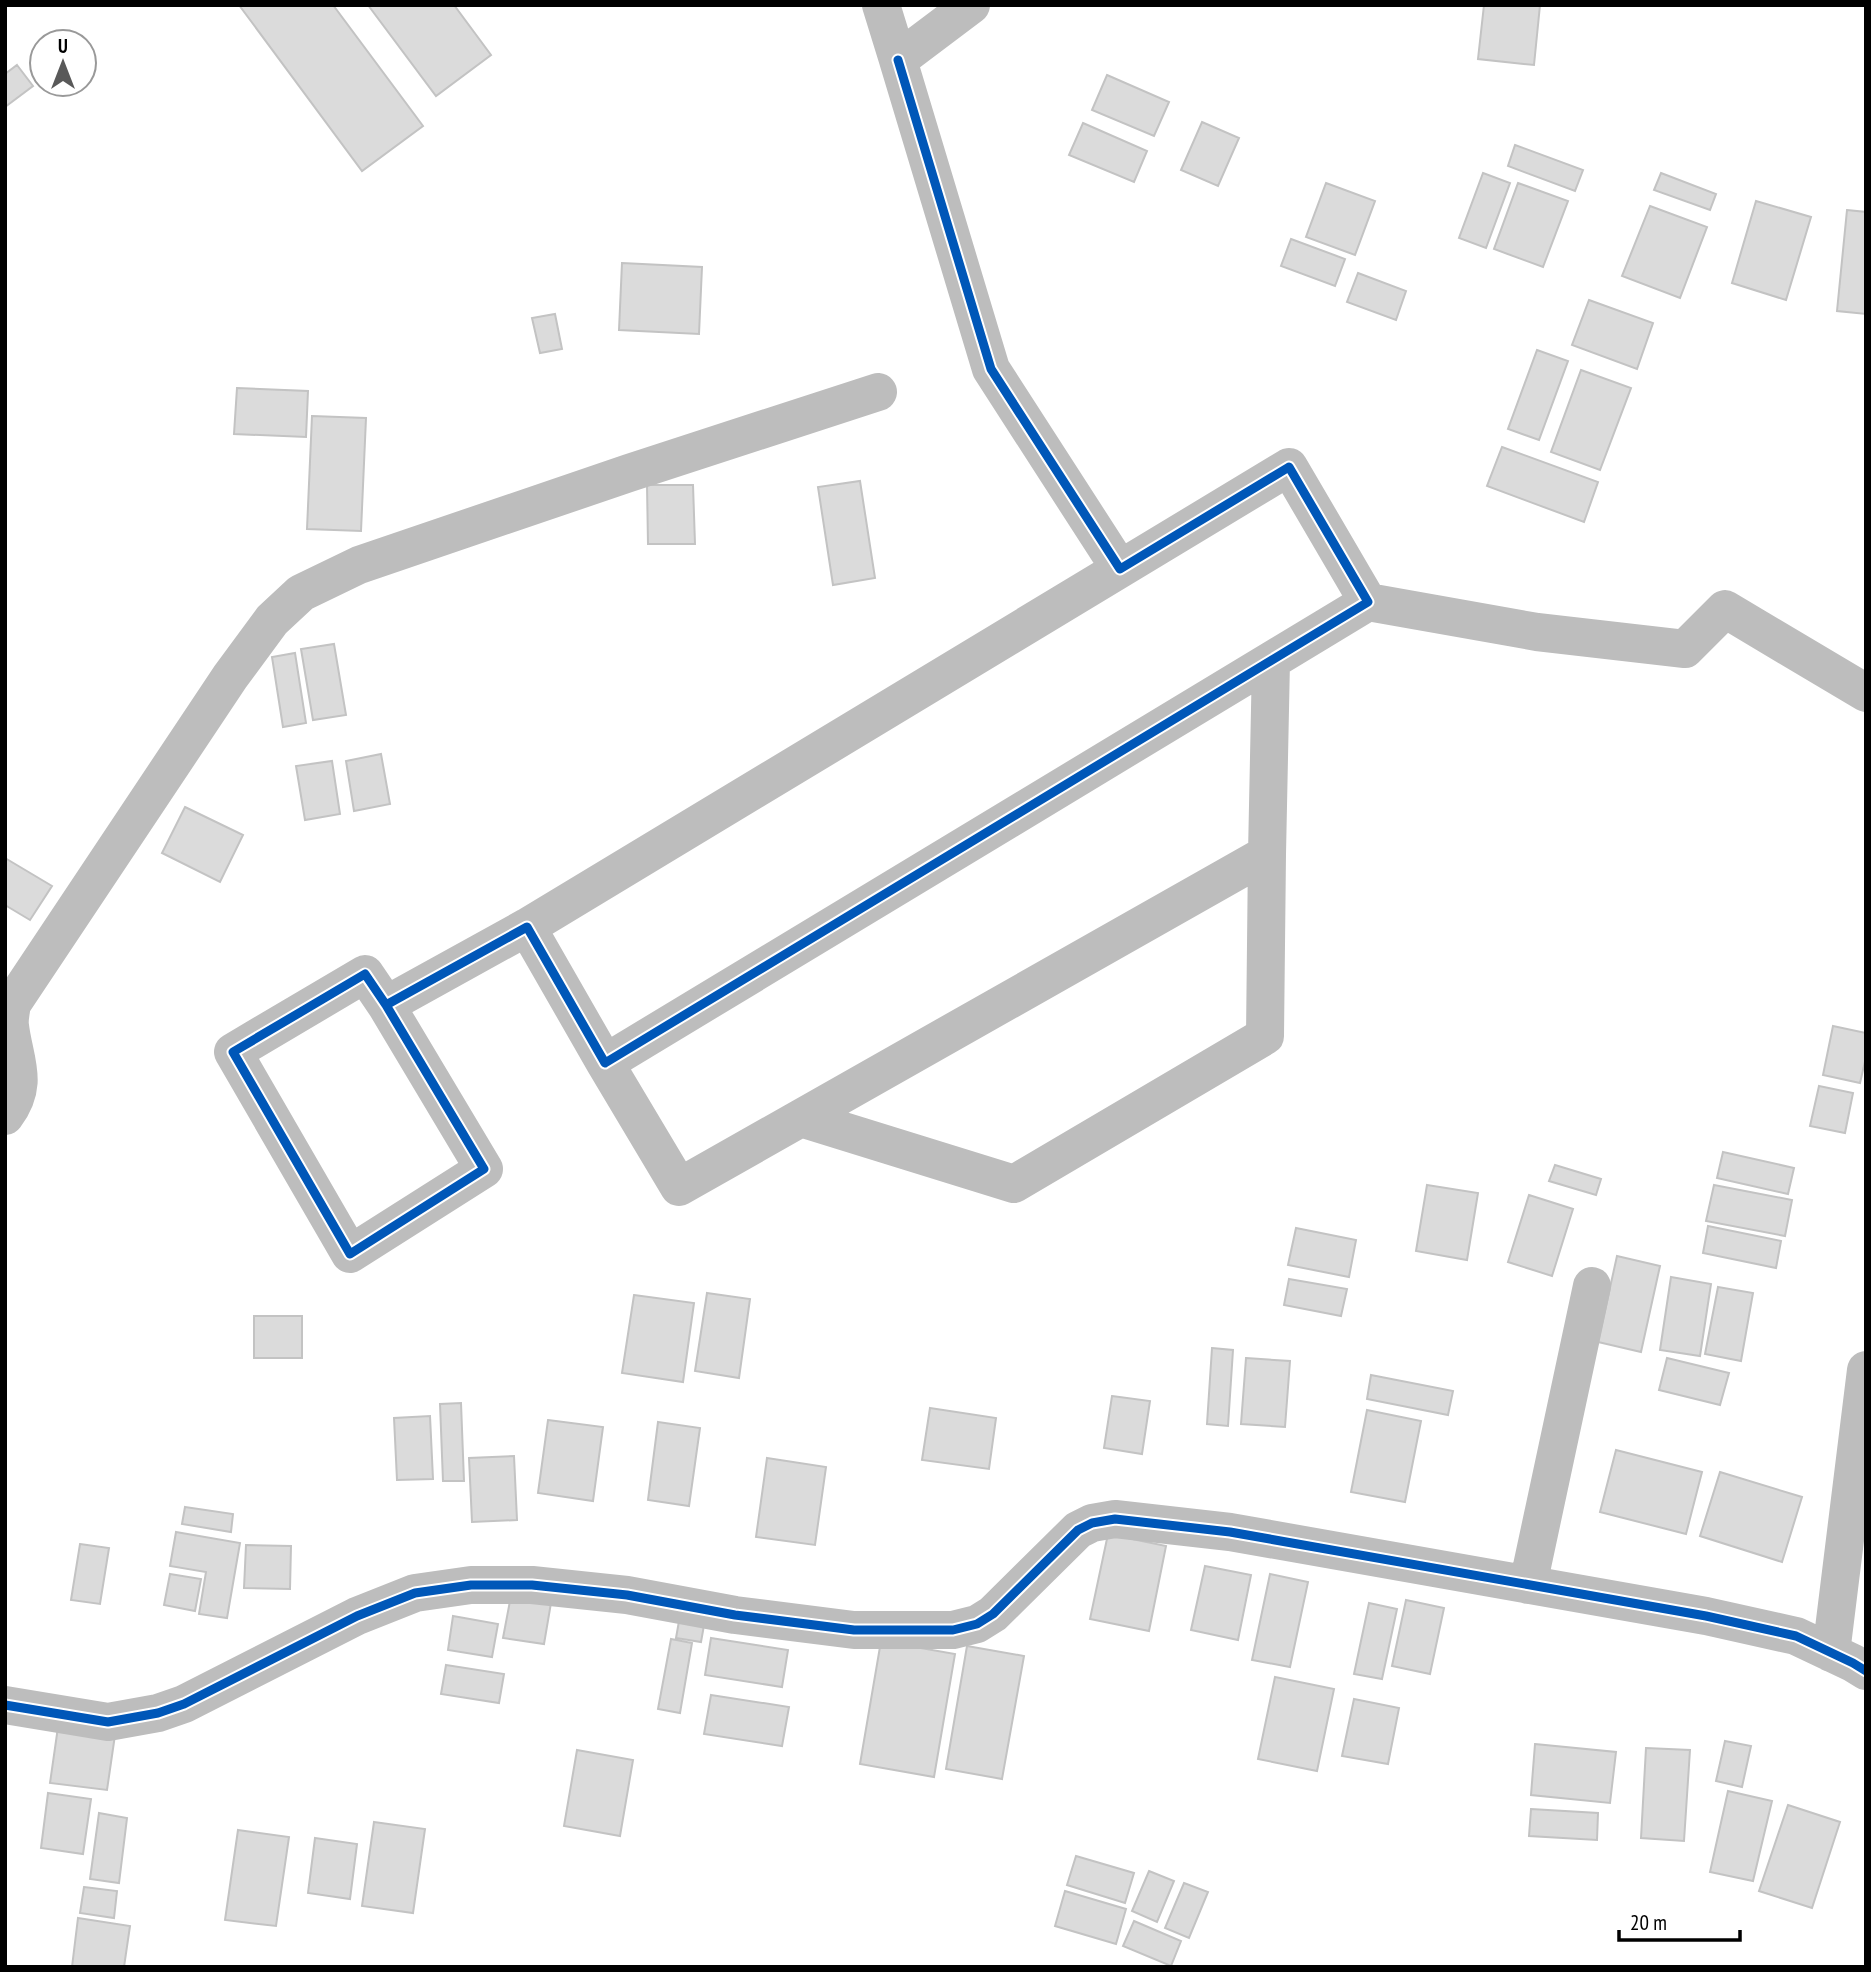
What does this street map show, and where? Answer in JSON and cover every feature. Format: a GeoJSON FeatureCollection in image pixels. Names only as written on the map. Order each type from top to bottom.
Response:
{"type":"FeatureCollection","features":[{"type":"Feature","properties":{"kind":"street"},"geometry":{"type":"LineString","coordinates":[[881,5],[991,369],[1120,569]]}},
{"type":"Feature","properties":{"kind":"street"},"geometry":{"type":"LineString","coordinates":[[898,60],[971,5]]}},
{"type":"Feature","properties":{"kind":"street"},"geometry":{"type":"LineString","coordinates":[[5,1116],[13,1106],[20,1085],[9,1024],[12,1003],[230,677],[272,620],[301,593],[359,565],[878,392]]}},
{"type":"Feature","properties":{"kind":"street"},"geometry":{"type":"LineString","coordinates":[[386,1005],[527,927],[1289,467],[1368,601]]}},
{"type":"Feature","properties":{"kind":"street"},"geometry":{"type":"LineString","coordinates":[[605,1063],[1368,601],[1537,632],[1685,649],[1724,609],[1866,693]]}},
{"type":"Feature","properties":{"kind":"street"},"geometry":{"type":"LineString","coordinates":[[801,1118],[1014,1184],[1265,1036],[1271,661]]}},
{"type":"Feature","properties":{"kind":"street"},"geometry":{"type":"LineString","coordinates":[[527,927],[679,1187],[1267,854]]}},
{"type":"Feature","properties":{"kind":"street"},"geometry":{"type":"LineString","coordinates":[[365,974],[386,1005],[484,1169],[350,1254],[233,1052],[365,974]]}},
{"type":"Feature","properties":{"kind":"street"},"geometry":{"type":"LineString","coordinates":[[1528,1585],[1592,1286]]}},
{"type":"Feature","properties":{"kind":"street"},"geometry":{"type":"LineString","coordinates":[[1831,1653],[1866,1370]]}},
{"type":"Feature","properties":{"kind":"street"},"geometry":{"type":"LineString","coordinates":[[5,1705],[108,1722],[158,1713],[184,1704],[357,1616],[415,1593],[471,1585],[532,1585],[627,1595],[735,1615],[854,1630],[953,1630],[977,1624],[993,1614],[1078,1530],[1092,1523],[1115,1519],[1230,1532],[1706,1616],[1796,1636],[1866,1671]]}},
{"type":"Feature","properties":{"kind":"building"},"geometry":{"type":"Polygon","coordinates":[[[239,5],[333,5],[423,126],[362,171],[239,5]]]}},
{"type":"Feature","properties":{"kind":"building"},"geometry":{"type":"Polygon","coordinates":[[[368,5],[454,5],[491,55],[436,96],[368,5]]]}},
{"type":"Feature","properties":{"kind":"building"},"geometry":{"type":"Polygon","coordinates":[[[1484,5],[1540,5],[1534,65],[1478,59],[1484,5]]]}},
{"type":"Feature","properties":{"kind":"building"},"geometry":{"type":"Polygon","coordinates":[[[17,65],[28,79],[28,90],[5,107],[5,74],[17,65]]]}},
{"type":"Feature","properties":{"kind":"building"},"geometry":{"type":"Polygon","coordinates":[[[1107,75],[1169,102],[1154,136],[1092,110],[1107,75]]]}},
{"type":"Feature","properties":{"kind":"building"},"geometry":{"type":"Polygon","coordinates":[[[1202,122],[1239,138],[1218,186],[1181,170],[1202,122]]]}},
{"type":"Feature","properties":{"kind":"building"},"geometry":{"type":"Polygon","coordinates":[[[1083,123],[1147,151],[1134,182],[1069,155],[1083,123]]]}},
{"type":"Feature","properties":{"kind":"building"},"geometry":{"type":"Polygon","coordinates":[[[1515,145],[1583,170],[1575,191],[1508,166],[1515,145]]]}},
{"type":"Feature","properties":{"kind":"building"},"geometry":{"type":"Polygon","coordinates":[[[1483,173],[1510,183],[1486,248],[1459,238],[1483,173]]]}},
{"type":"Feature","properties":{"kind":"building"},"geometry":{"type":"Polygon","coordinates":[[[1661,173],[1716,194],[1710,210],[1654,190],[1661,173]]]}},
{"type":"Feature","properties":{"kind":"building"},"geometry":{"type":"Polygon","coordinates":[[[1326,183],[1375,201],[1355,255],[1306,237],[1326,183]]]}},
{"type":"Feature","properties":{"kind":"building"},"geometry":{"type":"Polygon","coordinates":[[[1518,183],[1568,201],[1543,267],[1494,249],[1518,183]]]}},
{"type":"Feature","properties":{"kind":"building"},"geometry":{"type":"Polygon","coordinates":[[[1756,201],[1811,217],[1786,300],[1732,283],[1756,201]]]}},
{"type":"Feature","properties":{"kind":"building"},"geometry":{"type":"Polygon","coordinates":[[[1650,206],[1707,227],[1680,298],[1622,276],[1650,206]]]}},
{"type":"Feature","properties":{"kind":"building"},"geometry":{"type":"Polygon","coordinates":[[[1847,210],[1866,212],[1866,314],[1837,311],[1847,210]]]}},
{"type":"Feature","properties":{"kind":"building"},"geometry":{"type":"Polygon","coordinates":[[[1291,239],[1345,259],[1335,286],[1281,266],[1291,239]]]}},
{"type":"Feature","properties":{"kind":"building"},"geometry":{"type":"Polygon","coordinates":[[[622,263],[702,267],[699,334],[619,330],[622,263]]]}},
{"type":"Feature","properties":{"kind":"building"},"geometry":{"type":"Polygon","coordinates":[[[1358,273],[1406,291],[1396,320],[1347,302],[1358,273]]]}},
{"type":"Feature","properties":{"kind":"building"},"geometry":{"type":"Polygon","coordinates":[[[1589,300],[1653,323],[1637,369],[1572,345],[1589,300]]]}},
{"type":"Feature","properties":{"kind":"building"},"geometry":{"type":"Polygon","coordinates":[[[555,314],[562,349],[540,353],[532,318],[555,314]]]}},
{"type":"Feature","properties":{"kind":"building"},"geometry":{"type":"Polygon","coordinates":[[[1537,350],[1568,361],[1539,440],[1508,429],[1537,350]]]}},
{"type":"Feature","properties":{"kind":"building"},"geometry":{"type":"Polygon","coordinates":[[[1581,370],[1631,388],[1600,470],[1551,452],[1581,370]]]}},
{"type":"Feature","properties":{"kind":"building"},"geometry":{"type":"Polygon","coordinates":[[[237,388],[308,391],[306,437],[234,434],[237,388]]]}},
{"type":"Feature","properties":{"kind":"building"},"geometry":{"type":"Polygon","coordinates":[[[312,416],[366,418],[361,531],[307,529],[312,416]]]}},
{"type":"Feature","properties":{"kind":"building"},"geometry":{"type":"Polygon","coordinates":[[[1502,447],[1598,482],[1584,522],[1487,486],[1502,447]]]}},
{"type":"Feature","properties":{"kind":"building"},"geometry":{"type":"Polygon","coordinates":[[[860,481],[875,578],[833,585],[818,487],[860,481]]]}},
{"type":"Feature","properties":{"kind":"building"},"geometry":{"type":"Polygon","coordinates":[[[647,485],[693,485],[695,544],[648,544],[647,485]]]}},
{"type":"Feature","properties":{"kind":"building"},"geometry":{"type":"Polygon","coordinates":[[[334,644],[346,715],[313,720],[301,649],[334,644]]]}},
{"type":"Feature","properties":{"kind":"building"},"geometry":{"type":"Polygon","coordinates":[[[295,653],[306,723],[283,727],[272,657],[295,653]]]}},
{"type":"Feature","properties":{"kind":"building"},"geometry":{"type":"Polygon","coordinates":[[[381,754],[390,804],[354,811],[346,761],[381,754]]]}},
{"type":"Feature","properties":{"kind":"building"},"geometry":{"type":"Polygon","coordinates":[[[332,761],[340,814],[305,820],[296,766],[332,761]]]}},
{"type":"Feature","properties":{"kind":"building"},"geometry":{"type":"Polygon","coordinates":[[[185,807],[243,835],[220,882],[162,853],[185,807]]]}},
{"type":"Feature","properties":{"kind":"building"},"geometry":{"type":"Polygon","coordinates":[[[5,858],[52,886],[30,920],[5,905],[5,858]]]}},
{"type":"Feature","properties":{"kind":"building"},"geometry":{"type":"Polygon","coordinates":[[[1833,1026],[1866,1033],[1866,1057],[1860,1083],[1823,1075],[1833,1026]]]}},
{"type":"Feature","properties":{"kind":"building"},"geometry":{"type":"Polygon","coordinates":[[[1819,1086],[1853,1093],[1845,1133],[1810,1126],[1819,1086]]]}},
{"type":"Feature","properties":{"kind":"building"},"geometry":{"type":"Polygon","coordinates":[[[1723,1152],[1794,1168],[1788,1194],[1717,1178],[1723,1152]]]}},
{"type":"Feature","properties":{"kind":"building"},"geometry":{"type":"Polygon","coordinates":[[[1555,1165],[1601,1179],[1596,1195],[1549,1181],[1555,1165]]]}},
{"type":"Feature","properties":{"kind":"building"},"geometry":{"type":"Polygon","coordinates":[[[1427,1185],[1478,1193],[1467,1260],[1416,1251],[1427,1185]]]}},
{"type":"Feature","properties":{"kind":"building"},"geometry":{"type":"Polygon","coordinates":[[[1714,1185],[1792,1200],[1785,1236],[1706,1221],[1714,1185]]]}},
{"type":"Feature","properties":{"kind":"building"},"geometry":{"type":"Polygon","coordinates":[[[1529,1195],[1573,1209],[1552,1276],[1508,1262],[1529,1195]]]}},
{"type":"Feature","properties":{"kind":"building"},"geometry":{"type":"Polygon","coordinates":[[[1708,1226],[1781,1241],[1776,1268],[1703,1253],[1708,1226]]]}},
{"type":"Feature","properties":{"kind":"building"},"geometry":{"type":"Polygon","coordinates":[[[1296,1228],[1356,1240],[1349,1277],[1288,1265],[1296,1228]]]}},
{"type":"Feature","properties":{"kind":"building"},"geometry":{"type":"Polygon","coordinates":[[[1617,1256],[1660,1266],[1641,1352],[1598,1342],[1617,1256]]]}},
{"type":"Feature","properties":{"kind":"building"},"geometry":{"type":"Polygon","coordinates":[[[1671,1277],[1711,1284],[1700,1356],[1660,1350],[1671,1277]]]}},
{"type":"Feature","properties":{"kind":"building"},"geometry":{"type":"Polygon","coordinates":[[[1289,1279],[1347,1289],[1341,1316],[1284,1305],[1289,1279]]]}},
{"type":"Feature","properties":{"kind":"building"},"geometry":{"type":"Polygon","coordinates":[[[1718,1287],[1753,1293],[1741,1361],[1705,1354],[1718,1287]]]}},
{"type":"Feature","properties":{"kind":"building"},"geometry":{"type":"Polygon","coordinates":[[[707,1293],[750,1299],[739,1378],[695,1371],[707,1293]]]}},
{"type":"Feature","properties":{"kind":"building"},"geometry":{"type":"Polygon","coordinates":[[[634,1295],[694,1303],[683,1382],[622,1373],[634,1295]]]}},
{"type":"Feature","properties":{"kind":"building"},"geometry":{"type":"Polygon","coordinates":[[[254,1316],[302,1316],[302,1358],[254,1358],[254,1316]]]}},
{"type":"Feature","properties":{"kind":"building"},"geometry":{"type":"Polygon","coordinates":[[[1212,1348],[1233,1350],[1228,1426],[1207,1424],[1212,1348]]]}},
{"type":"Feature","properties":{"kind":"building"},"geometry":{"type":"Polygon","coordinates":[[[1246,1358],[1290,1361],[1285,1427],[1241,1424],[1246,1358]]]}},
{"type":"Feature","properties":{"kind":"building"},"geometry":{"type":"Polygon","coordinates":[[[1667,1358],[1729,1373],[1720,1405],[1659,1390],[1667,1358]]]}},
{"type":"Feature","properties":{"kind":"building"},"geometry":{"type":"Polygon","coordinates":[[[1371,1375],[1453,1391],[1448,1415],[1367,1399],[1371,1375]]]}},
{"type":"Feature","properties":{"kind":"building"},"geometry":{"type":"Polygon","coordinates":[[[1112,1396],[1150,1401],[1142,1454],[1104,1448],[1112,1396]]]}},
{"type":"Feature","properties":{"kind":"building"},"geometry":{"type":"Polygon","coordinates":[[[461,1403],[464,1481],[443,1481],[440,1404],[461,1403]]]}},
{"type":"Feature","properties":{"kind":"building"},"geometry":{"type":"Polygon","coordinates":[[[930,1408],[996,1418],[989,1469],[922,1460],[930,1408]]]}},
{"type":"Feature","properties":{"kind":"building"},"geometry":{"type":"Polygon","coordinates":[[[1367,1410],[1421,1421],[1405,1502],[1351,1492],[1367,1410]]]}},
{"type":"Feature","properties":{"kind":"building"},"geometry":{"type":"Polygon","coordinates":[[[430,1416],[433,1479],[397,1480],[394,1418],[430,1416]]]}},
{"type":"Feature","properties":{"kind":"building"},"geometry":{"type":"Polygon","coordinates":[[[548,1420],[603,1427],[593,1501],[538,1493],[548,1420]]]}},
{"type":"Feature","properties":{"kind":"building"},"geometry":{"type":"Polygon","coordinates":[[[658,1422],[700,1428],[689,1506],[648,1500],[658,1422]]]}},
{"type":"Feature","properties":{"kind":"building"},"geometry":{"type":"Polygon","coordinates":[[[1616,1450],[1702,1472],[1686,1534],[1600,1512],[1616,1450]]]}},
{"type":"Feature","properties":{"kind":"building"},"geometry":{"type":"Polygon","coordinates":[[[514,1456],[517,1520],[472,1522],[469,1458],[514,1456]]]}},
{"type":"Feature","properties":{"kind":"building"},"geometry":{"type":"Polygon","coordinates":[[[767,1458],[826,1467],[815,1545],[756,1537],[767,1458]]]}},
{"type":"Feature","properties":{"kind":"building"},"geometry":{"type":"Polygon","coordinates":[[[1720,1472],[1802,1497],[1782,1562],[1700,1536],[1720,1472]]]}},
{"type":"Feature","properties":{"kind":"building"},"geometry":{"type":"Polygon","coordinates":[[[185,1507],[233,1514],[231,1532],[182,1524],[185,1507]]]}},
{"type":"Feature","properties":{"kind":"building"},"geometry":{"type":"Polygon","coordinates":[[[176,1532],[240,1543],[227,1618],[199,1614],[206,1572],[170,1566],[176,1532]]]}},
{"type":"Feature","properties":{"kind":"building"},"geometry":{"type":"Polygon","coordinates":[[[1108,1534],[1166,1546],[1149,1631],[1090,1619],[1108,1534]]]}},
{"type":"Feature","properties":{"kind":"building"},"geometry":{"type":"Polygon","coordinates":[[[80,1544],[109,1548],[100,1604],[71,1600],[80,1544]]]}},
{"type":"Feature","properties":{"kind":"building"},"geometry":{"type":"Polygon","coordinates":[[[246,1545],[291,1546],[290,1589],[244,1588],[246,1545]]]}},
{"type":"Feature","properties":{"kind":"building"},"geometry":{"type":"Polygon","coordinates":[[[1205,1566],[1251,1575],[1238,1640],[1191,1630],[1205,1566]]]}},
{"type":"Feature","properties":{"kind":"building"},"geometry":{"type":"Polygon","coordinates":[[[170,1574],[201,1579],[195,1611],[164,1605],[170,1574]]]}},
{"type":"Feature","properties":{"kind":"building"},"geometry":{"type":"Polygon","coordinates":[[[1270,1574],[1308,1582],[1290,1667],[1252,1660],[1270,1574]]]}},
{"type":"Feature","properties":{"kind":"building"},"geometry":{"type":"Polygon","coordinates":[[[513,1585],[553,1591],[544,1644],[503,1638],[513,1585]]]}},
{"type":"Feature","properties":{"kind":"building"},"geometry":{"type":"Polygon","coordinates":[[[1406,1600],[1444,1608],[1430,1674],[1392,1666],[1406,1600]]]}},
{"type":"Feature","properties":{"kind":"building"},"geometry":{"type":"Polygon","coordinates":[[[1369,1603],[1397,1609],[1382,1679],[1354,1674],[1369,1603]]]}},
{"type":"Feature","properties":{"kind":"building"},"geometry":{"type":"Polygon","coordinates":[[[681,1610],[706,1614],[701,1642],[676,1638],[681,1610]]]}},
{"type":"Feature","properties":{"kind":"building"},"geometry":{"type":"Polygon","coordinates":[[[453,1616],[498,1624],[492,1657],[448,1650],[453,1616]]]}},
{"type":"Feature","properties":{"kind":"building"},"geometry":{"type":"Polygon","coordinates":[[[711,1638],[788,1650],[782,1687],[705,1675],[711,1638]]]}},
{"type":"Feature","properties":{"kind":"building"},"geometry":{"type":"Polygon","coordinates":[[[671,1639],[692,1643],[680,1713],[658,1709],[671,1639]]]}},
{"type":"Feature","properties":{"kind":"building"},"geometry":{"type":"Polygon","coordinates":[[[881,1641],[955,1654],[934,1777],[860,1764],[881,1641]]]}},
{"type":"Feature","properties":{"kind":"building"},"geometry":{"type":"Polygon","coordinates":[[[967,1646],[1024,1656],[1002,1779],[946,1769],[967,1646]]]}},
{"type":"Feature","properties":{"kind":"building"},"geometry":{"type":"Polygon","coordinates":[[[446,1665],[504,1674],[499,1703],[441,1694],[446,1665]]]}},
{"type":"Feature","properties":{"kind":"building"},"geometry":{"type":"Polygon","coordinates":[[[1275,1677],[1334,1689],[1317,1771],[1258,1759],[1275,1677]]]}},
{"type":"Feature","properties":{"kind":"building"},"geometry":{"type":"Polygon","coordinates":[[[711,1695],[789,1707],[782,1746],[704,1734],[711,1695]]]}},
{"type":"Feature","properties":{"kind":"building"},"geometry":{"type":"Polygon","coordinates":[[[1354,1699],[1399,1708],[1388,1764],[1342,1756],[1354,1699]]]}},
{"type":"Feature","properties":{"kind":"building"},"geometry":{"type":"Polygon","coordinates":[[[58,1727],[115,1735],[107,1790],[50,1783],[58,1727]]]}},
{"type":"Feature","properties":{"kind":"building"},"geometry":{"type":"Polygon","coordinates":[[[1725,1741],[1751,1746],[1742,1787],[1716,1781],[1725,1741]]]}},
{"type":"Feature","properties":{"kind":"building"},"geometry":{"type":"Polygon","coordinates":[[[1535,1744],[1616,1752],[1610,1803],[1531,1795],[1535,1744]]]}},
{"type":"Feature","properties":{"kind":"building"},"geometry":{"type":"Polygon","coordinates":[[[1646,1748],[1690,1750],[1684,1841],[1641,1838],[1646,1748]]]}},
{"type":"Feature","properties":{"kind":"building"},"geometry":{"type":"Polygon","coordinates":[[[577,1750],[633,1760],[620,1836],[564,1826],[577,1750]]]}},
{"type":"Feature","properties":{"kind":"building"},"geometry":{"type":"Polygon","coordinates":[[[1728,1791],[1772,1801],[1753,1881],[1710,1872],[1728,1791]]]}},
{"type":"Feature","properties":{"kind":"building"},"geometry":{"type":"Polygon","coordinates":[[[48,1793],[91,1799],[83,1854],[41,1848],[48,1793]]]}},
{"type":"Feature","properties":{"kind":"building"},"geometry":{"type":"Polygon","coordinates":[[[1788,1805],[1840,1822],[1812,1908],[1759,1891],[1788,1805]]]}},
{"type":"Feature","properties":{"kind":"building"},"geometry":{"type":"Polygon","coordinates":[[[1531,1809],[1598,1813],[1597,1840],[1529,1836],[1531,1809]]]}},
{"type":"Feature","properties":{"kind":"building"},"geometry":{"type":"Polygon","coordinates":[[[99,1813],[127,1818],[119,1883],[90,1879],[99,1813]]]}},
{"type":"Feature","properties":{"kind":"building"},"geometry":{"type":"Polygon","coordinates":[[[374,1822],[425,1829],[413,1913],[362,1906],[374,1822]]]}},
{"type":"Feature","properties":{"kind":"building"},"geometry":{"type":"Polygon","coordinates":[[[238,1830],[289,1837],[276,1926],[225,1920],[238,1830]]]}},
{"type":"Feature","properties":{"kind":"building"},"geometry":{"type":"Polygon","coordinates":[[[315,1838],[357,1844],[350,1899],[308,1893],[315,1838]]]}},
{"type":"Feature","properties":{"kind":"building"},"geometry":{"type":"Polygon","coordinates":[[[1076,1856],[1134,1873],[1125,1903],[1067,1885],[1076,1856]]]}},
{"type":"Feature","properties":{"kind":"building"},"geometry":{"type":"Polygon","coordinates":[[[1149,1871],[1174,1881],[1157,1922],[1132,1911],[1149,1871]]]}},
{"type":"Feature","properties":{"kind":"building"},"geometry":{"type":"Polygon","coordinates":[[[1184,1883],[1208,1892],[1189,1938],[1165,1928],[1184,1883]]]}},
{"type":"Feature","properties":{"kind":"building"},"geometry":{"type":"Polygon","coordinates":[[[84,1887],[117,1891],[114,1918],[80,1913],[84,1887]]]}},
{"type":"Feature","properties":{"kind":"building"},"geometry":{"type":"Polygon","coordinates":[[[1065,1891],[1126,1909],[1116,1944],[1055,1926],[1065,1891]]]}},
{"type":"Feature","properties":{"kind":"building"},"geometry":{"type":"Polygon","coordinates":[[[78,1918],[130,1926],[124,1967],[72,1967],[78,1918]]]}},
{"type":"Feature","properties":{"kind":"building"},"geometry":{"type":"Polygon","coordinates":[[[1134,1921],[1181,1941],[1171,1966],[1123,1946],[1134,1921]]]}},
{"type":"Feature","properties":{"kind":"cycle path"},"geometry":{"type":"LineString","coordinates":[[386,1005],[484,1169],[350,1254],[233,1052],[365,974],[386,1005],[527,927],[605,1063],[1368,602],[1289,467],[1120,569],[991,369],[898,60]]}},
{"type":"Feature","properties":{"kind":"cycle path"},"geometry":{"type":"LineString","coordinates":[[5,1705],[108,1722],[158,1713],[184,1704],[357,1616],[415,1593],[471,1585],[532,1585],[627,1595],[735,1615],[854,1630],[953,1630],[977,1624],[993,1614],[1078,1530],[1092,1523],[1115,1519],[1230,1532],[1706,1616],[1796,1636],[1866,1671]]}}]}
